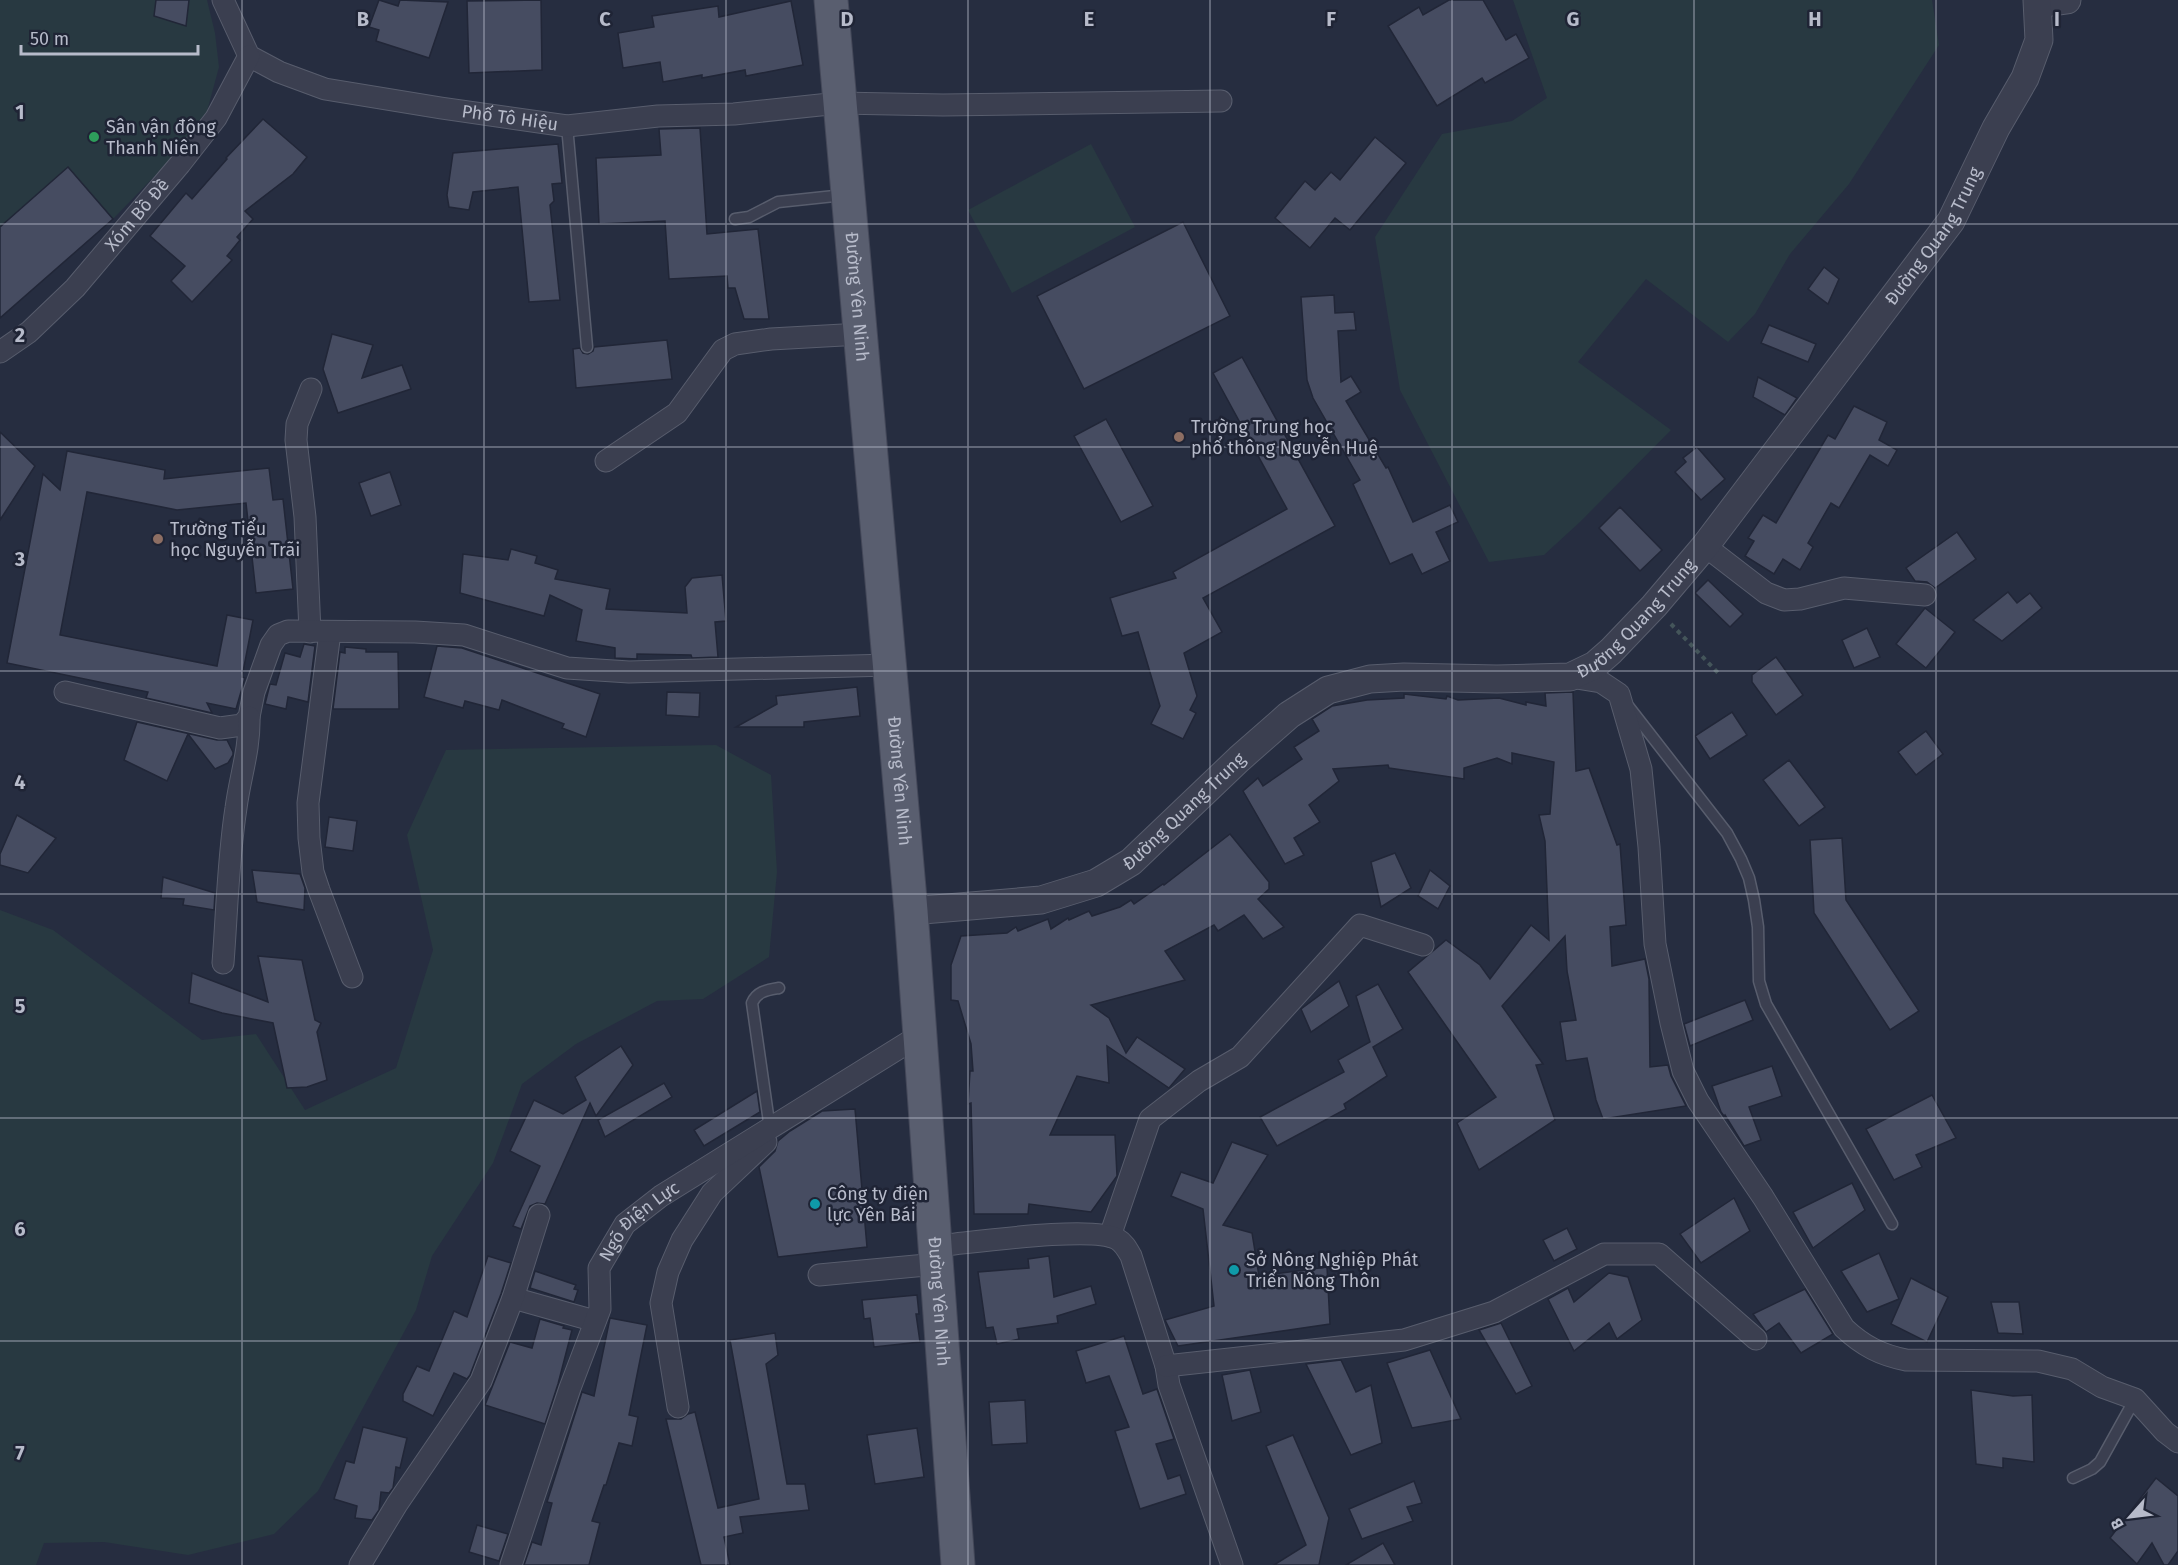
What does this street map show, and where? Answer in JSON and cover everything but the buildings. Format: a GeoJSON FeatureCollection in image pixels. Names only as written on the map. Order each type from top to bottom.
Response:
{"type":"FeatureCollection","features":[{"type":"Feature","properties":{"kind":"main road","name":"Đường Yên Ninh"},"geometry":{"type":"LineString","coordinates":[[831,0],[912,911],[958,1565]]}},
{"type":"Feature","properties":{"kind":"street"},"geometry":{"type":"LineString","coordinates":[[223,0],[249,56]]}},
{"type":"Feature","properties":{"kind":"street"},"geometry":{"type":"LineString","coordinates":[[2037,2],[2067,0]]}},
{"type":"Feature","properties":{"kind":"street","name":"Đường Quang Trung"},"geometry":{"type":"LineString","coordinates":[[912,911],[1041,900],[1096,883],[1131,862],[1239,759],[1289,715],[1328,690],[1370,679],[1404,677],[1497,679],[1570,677],[1595,664],[1611,651],[1654,606],[1705,546],[1951,221],[1996,128],[2025,78],[2039,40],[2037,2]]}},
{"type":"Feature","properties":{"kind":"street","name":"Phố Tô Hiệu"},"geometry":{"type":"LineString","coordinates":[[249,56],[279,72],[325,89],[567,126],[658,116],[734,114],[839,103],[943,105],[1221,101]]}},
{"type":"Feature","properties":{"kind":"street","name":"Xóm Bồ Đề"},"geometry":{"type":"LineString","coordinates":[[0,352],[29,332],[75,288],[180,164],[216,118],[249,56]]}},
{"type":"Feature","properties":{"kind":"street"},"geometry":{"type":"LineString","coordinates":[[606,461],[677,412],[723,350],[735,344],[861,334]]}},
{"type":"Feature","properties":{"kind":"street"},"geometry":{"type":"LineString","coordinates":[[311,389],[297,424],[296,440],[320,632],[308,803],[309,837],[313,872],[352,977]]}},
{"type":"Feature","properties":{"kind":"street"},"geometry":{"type":"LineString","coordinates":[[1705,546],[1766,593],[1784,600],[1800,599],[1844,588],[1925,595]]}},
{"type":"Feature","properties":{"kind":"street"},"geometry":{"type":"LineString","coordinates":[[223,963],[231,843],[236,806],[249,747],[249,717],[254,692],[274,640],[288,631],[415,632],[464,635],[567,668],[619,671],[889,665]]}},
{"type":"Feature","properties":{"kind":"street"},"geometry":{"type":"LineString","coordinates":[[1570,677],[1601,682],[1618,694],[1641,769],[1655,945],[1683,1071],[1698,1101],[1763,1197],[1844,1328],[1863,1344],[1888,1356],[1906,1360],[2038,1360],[2072,1369],[2102,1387],[2134,1399],[2165,1432],[2178,1442]]}},
{"type":"Feature","properties":{"kind":"street"},"geometry":{"type":"LineString","coordinates":[[65,692],[220,728],[242,725],[249,717]]}},
{"type":"Feature","properties":{"kind":"street"},"geometry":{"type":"LineString","coordinates":[[1110,1236],[1150,1119],[1199,1081],[1240,1057],[1360,925],[1423,945]]}},
{"type":"Feature","properties":{"kind":"street","name":"Ngõ Điện Lực"},"geometry":{"type":"LineString","coordinates":[[511,1565],[570,1388],[600,1309],[599,1268],[625,1224],[661,1196],[920,1035]]}},
{"type":"Feature","properties":{"kind":"street"},"geometry":{"type":"LineString","coordinates":[[678,1407],[662,1303],[668,1272],[682,1240],[712,1192],[799,1111]]}},
{"type":"Feature","properties":{"kind":"street"},"geometry":{"type":"LineString","coordinates":[[360,1565],[397,1504],[481,1381],[513,1298],[539,1215]]}},
{"type":"Feature","properties":{"kind":"street"},"geometry":{"type":"LineString","coordinates":[[819,1275],[1079,1233],[1118,1239],[1126,1246],[1131,1256],[1166,1366],[1169,1385],[1232,1565]]}},
{"type":"Feature","properties":{"kind":"street"},"geometry":{"type":"LineString","coordinates":[[1166,1366],[1404,1340],[1494,1312],[1604,1254],[1659,1254],[1756,1339]]}},
{"type":"Feature","properties":{"kind":"street"},"geometry":{"type":"LineString","coordinates":[[513,1298],[595,1322]]}},
{"type":"Feature","properties":{"kind":"lane"},"geometry":{"type":"LineString","coordinates":[[567,126],[586,347]]}},
{"type":"Feature","properties":{"kind":"lane"},"geometry":{"type":"LineString","coordinates":[[735,219],[749,217],[778,202],[848,195]]}},
{"type":"Feature","properties":{"kind":"lane"},"geometry":{"type":"LineString","coordinates":[[1618,694],[1727,833],[1741,859],[1754,900],[1758,927],[1759,981],[1766,1004],[1892,1224]]}},
{"type":"Feature","properties":{"kind":"lane"},"geometry":{"type":"LineString","coordinates":[[770,1129],[753,1003],[762,991],[779,988]]}},
{"type":"Feature","properties":{"kind":"lane"},"geometry":{"type":"LineString","coordinates":[[2073,1478],[2092,1469],[2100,1462],[2134,1399]]}},
{"type":"Feature","properties":{"kind":"path"},"geometry":{"type":"LineString","coordinates":[[1654,606],[1718,673]]}},
{"type":"Feature","properties":{"kind":"shaded area","name":"Sân vận động Thanh Niên"},"geometry":{"type":"Polygon","coordinates":[[[0,0],[207,0],[215,33],[219,67],[206,115],[171,159],[113,219],[0,318],[0,0]]]}},
{"type":"Feature","properties":{"kind":"shaded area"},"geometry":{"type":"Polygon","coordinates":[[[1513,0],[1932,0],[1939,45],[1849,184],[1790,254],[1755,314],[1728,342],[1646,279],[1578,362],[1671,430],[1544,555],[1489,562],[1400,390],[1375,237],[1442,134],[1512,121],[1547,98],[1513,0]]]}},
{"type":"Feature","properties":{"kind":"shaded area"},"geometry":{"type":"Polygon","coordinates":[[[1091,144],[1135,227],[1012,293],[968,210],[1091,144]]]}},
{"type":"Feature","properties":{"kind":"shaded area"},"geometry":{"type":"Polygon","coordinates":[[[716,745],[771,775],[777,872],[769,957],[703,999],[657,1001],[576,1044],[522,1084],[493,1163],[432,1256],[416,1310],[318,1491],[274,1534],[188,1555],[104,1542],[44,1543],[36,1565],[0,1565],[0,910],[53,930],[202,1040],[256,1034],[305,1110],[396,1068],[433,950],[407,835],[446,750],[716,745]]]}},
{"type":"Feature","properties":{"kind":"place","name":"Sân vận động Thanh Niên"},"geometry":{"type":"Point","coordinates":[94,137]}},
{"type":"Feature","properties":{"kind":"place","name":"Trường Trung học phổ thông Nguyễn Huệ"},"geometry":{"type":"Point","coordinates":[1179,437]}},
{"type":"Feature","properties":{"kind":"place","name":"Trường Tiểu học Nguyễn Trãi"},"geometry":{"type":"Point","coordinates":[158,539]}},
{"type":"Feature","properties":{"kind":"place","name":"Công ty điện lực Yên Bái"},"geometry":{"type":"Point","coordinates":[815,1204]}},
{"type":"Feature","properties":{"kind":"place","name":"Sở Nông Nghiệp Phát Triển Nông Thôn"},"geometry":{"type":"Point","coordinates":[1234,1270]}}]}
